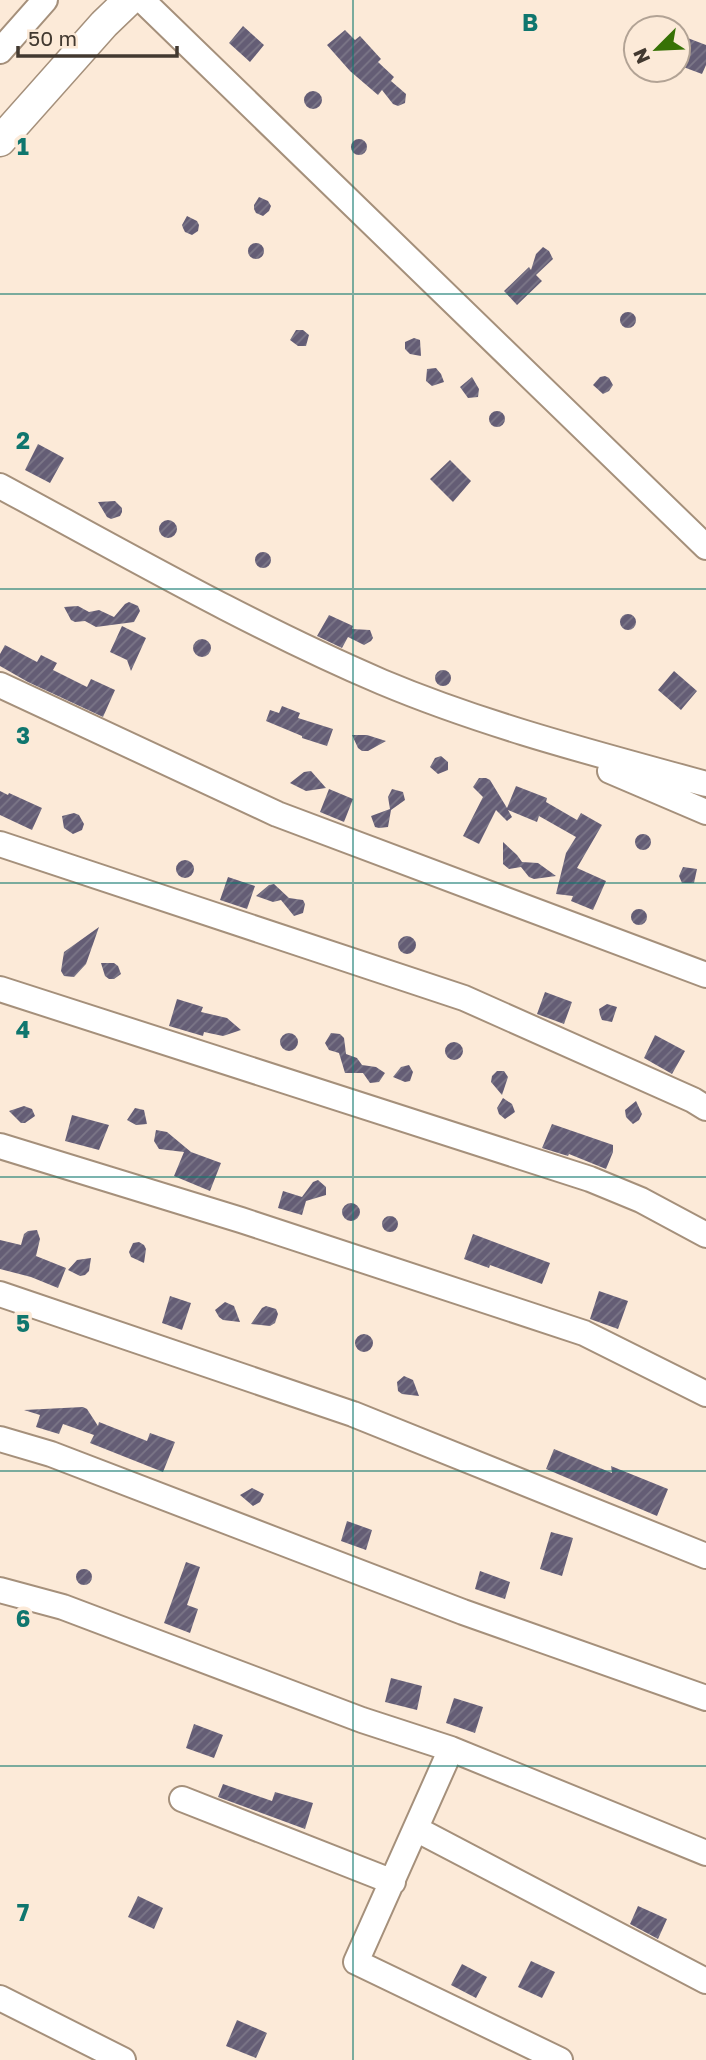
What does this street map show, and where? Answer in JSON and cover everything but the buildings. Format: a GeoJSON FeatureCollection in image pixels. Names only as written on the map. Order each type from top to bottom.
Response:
{"type":"FeatureCollection","features":[{"type":"Feature","properties":{"kind":"street"},"geometry":{"type":"LineString","coordinates":[[0,51],[45,0]]}},
{"type":"Feature","properties":{"kind":"street"},"geometry":{"type":"LineString","coordinates":[[0,141],[104,24],[129,0]]}},
{"type":"Feature","properties":{"kind":"street"},"geometry":{"type":"LineString","coordinates":[[142,0],[706,547]]}},
{"type":"Feature","properties":{"kind":"street"},"geometry":{"type":"LineString","coordinates":[[0,486],[262,626],[383,682],[522,734],[706,812]]}},
{"type":"Feature","properties":{"kind":"street"},"geometry":{"type":"LineString","coordinates":[[0,685],[277,814],[706,975]]}},
{"type":"Feature","properties":{"kind":"street"},"geometry":{"type":"LineString","coordinates":[[522,734],[706,784]]}},
{"type":"Feature","properties":{"kind":"street"},"geometry":{"type":"LineString","coordinates":[[0,844],[464,998],[706,1108]]}},
{"type":"Feature","properties":{"kind":"street"},"geometry":{"type":"LineString","coordinates":[[0,989],[590,1178],[641,1199],[706,1234]]}},
{"type":"Feature","properties":{"kind":"street"},"geometry":{"type":"LineString","coordinates":[[0,1146],[241,1220],[584,1333],[706,1394]]}},
{"type":"Feature","properties":{"kind":"street"},"geometry":{"type":"LineString","coordinates":[[0,1294],[352,1414],[706,1556]]}},
{"type":"Feature","properties":{"kind":"street"},"geometry":{"type":"LineString","coordinates":[[0,1439],[51,1454],[463,1612],[706,1698]]}},
{"type":"Feature","properties":{"kind":"street"},"geometry":{"type":"LineString","coordinates":[[0,1590],[64,1607],[362,1720],[451,1749],[706,1853]]}},
{"type":"Feature","properties":{"kind":"street"},"geometry":{"type":"LineString","coordinates":[[451,1749],[356,1962],[560,2060]]}},
{"type":"Feature","properties":{"kind":"street"},"geometry":{"type":"LineString","coordinates":[[181,1800],[393,1882]]}},
{"type":"Feature","properties":{"kind":"street"},"geometry":{"type":"LineString","coordinates":[[416,1829],[706,1981]]}},
{"type":"Feature","properties":{"kind":"street"},"geometry":{"type":"LineString","coordinates":[[0,1998],[123,2060]]}}]}
